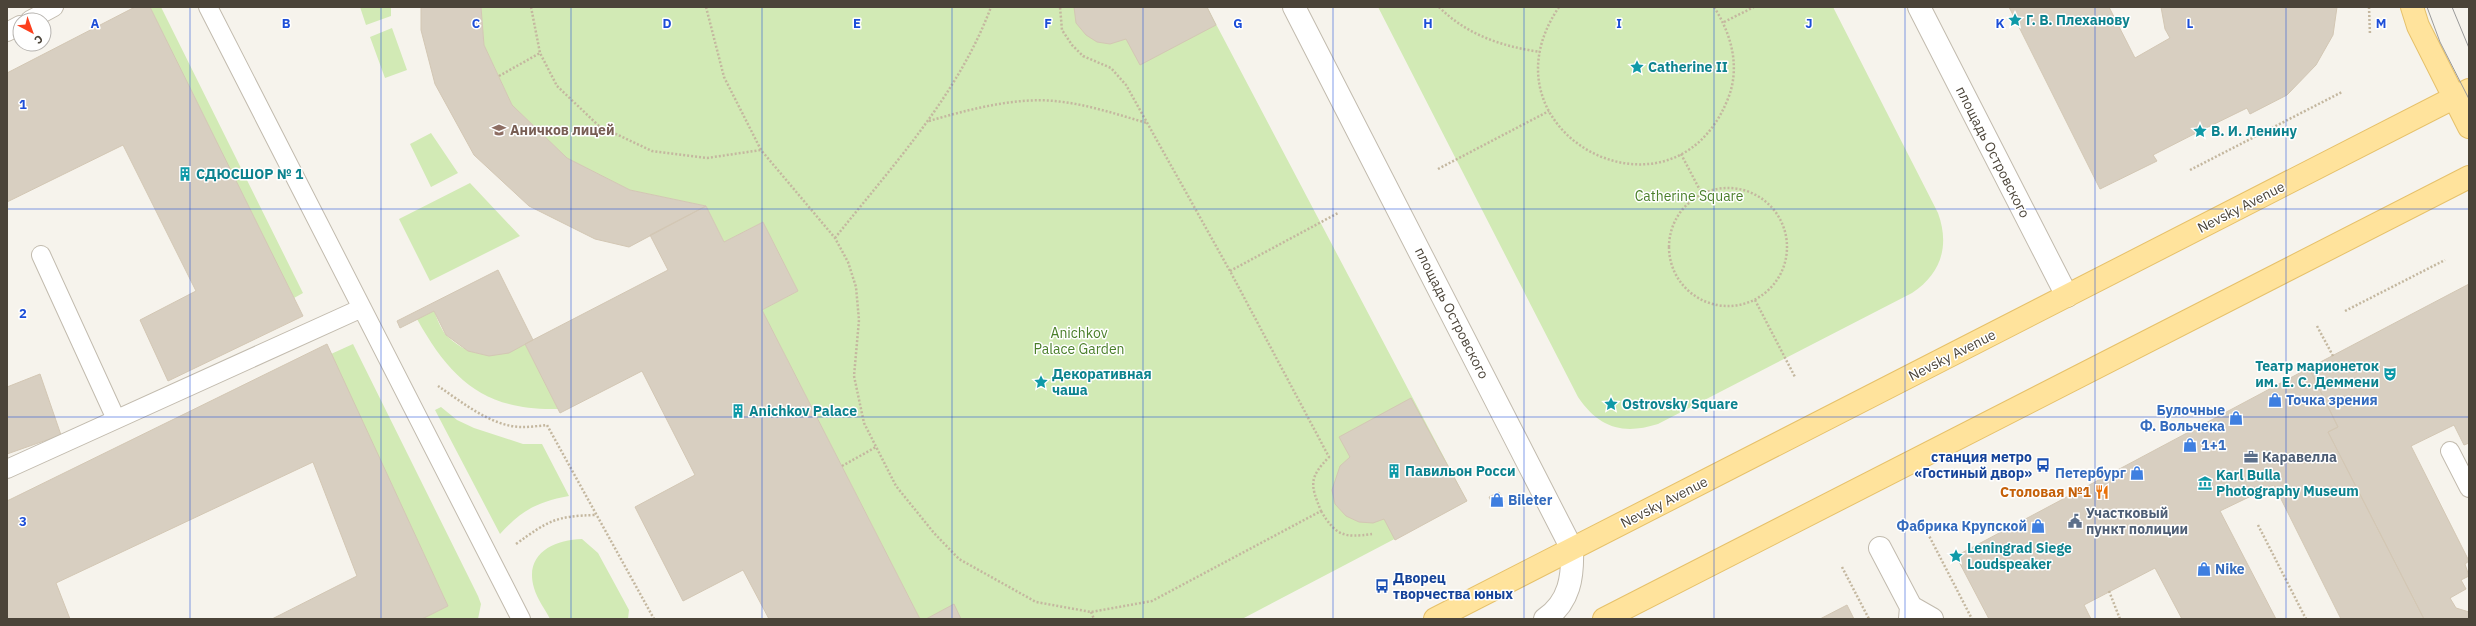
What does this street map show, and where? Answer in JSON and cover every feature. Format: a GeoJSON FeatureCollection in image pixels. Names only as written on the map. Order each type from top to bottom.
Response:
{"type":"FeatureCollection","features":[{"type":"Feature","properties":{"kind":"main road"},"geometry":{"type":"LineString","coordinates":[[2412,7],[2418,26],[2462,94],[2469,127]]}},
{"type":"Feature","properties":{"kind":"main road","name":"Nevsky Avenue"},"geometry":{"type":"LineString","coordinates":[[1435,619],[2462,94]]}},
{"type":"Feature","properties":{"kind":"main road"},"geometry":{"type":"LineString","coordinates":[[1604,619],[2469,177]]}},
{"type":"Feature","properties":{"kind":"street","name":"площадь Островского"},"geometry":{"type":"LineString","coordinates":[[1294,7],[1572,549],[1573,575],[1565,598],[1545,619]]}},
{"type":"Feature","properties":{"kind":"street","name":"площадь Островского"},"geometry":{"type":"LineString","coordinates":[[1919,7],[2067,296]]}},
{"type":"Feature","properties":{"kind":"street"},"geometry":{"type":"LineString","coordinates":[[1880,548],[1910,613],[1932,619]]}},
{"type":"Feature","properties":{"kind":"lane"},"geometry":{"type":"LineString","coordinates":[[45,12],[54,7]]}},
{"type":"Feature","properties":{"kind":"lane"},"geometry":{"type":"LineString","coordinates":[[208,7],[521,619]]}},
{"type":"Feature","properties":{"kind":"lane"},"geometry":{"type":"LineString","coordinates":[[42,255],[116,419]]}},
{"type":"Feature","properties":{"kind":"lane"},"geometry":{"type":"LineString","coordinates":[[7,469],[362,308]]}},
{"type":"Feature","properties":{"kind":"lane"},"geometry":{"type":"LineString","coordinates":[[2450,451],[2467,481]]}},
{"type":"Feature","properties":{"kind":"path"},"geometry":{"type":"LineString","coordinates":[[531,7],[540,53],[557,86],[599,126],[652,151],[707,158],[761,150]]}},
{"type":"Feature","properties":{"kind":"path"},"geometry":{"type":"LineString","coordinates":[[706,7],[724,77],[761,150],[835,238],[848,262],[856,287],[859,320],[854,376],[864,423],[896,486],[934,533],[959,559],[1036,602],[1091,612],[1152,601],[1321,511]]}},
{"type":"Feature","properties":{"kind":"path"},"geometry":{"type":"LineString","coordinates":[[835,238],[929,121],[979,38],[991,7]]}},
{"type":"Feature","properties":{"kind":"path"},"geometry":{"type":"LineString","coordinates":[[1060,7],[1062,30],[1072,45],[1083,56],[1111,68],[1126,85],[1230,271],[1328,456],[1315,472],[1313,490],[1321,511],[1330,527],[1350,537],[1372,534]]}},
{"type":"Feature","properties":{"kind":"path"},"geometry":{"type":"LineString","coordinates":[[1439,7],[1449,17],[1477,36],[1508,47],[1540,52]]}},
{"type":"Feature","properties":{"kind":"path"},"geometry":{"type":"LineString","coordinates":[[1559,7],[1544,34],[1540,52],[1539,72],[1542,92],[1549,111],[1560,128],[1573,141],[1589,152],[1606,160],[1625,164],[1644,165],[1663,161],[1681,154],[1697,144],[1711,130],[1722,114],[1729,97],[1734,78],[1734,59],[1724,22],[1714,7]]}},
{"type":"Feature","properties":{"kind":"path"},"geometry":{"type":"LineString","coordinates":[[1724,22],[1754,7]]}},
{"type":"Feature","properties":{"kind":"path"},"geometry":{"type":"LineString","coordinates":[[2370,7],[2370,35]]}},
{"type":"Feature","properties":{"kind":"path"},"geometry":{"type":"LineString","coordinates":[[498,76],[540,53]]}},
{"type":"Feature","properties":{"kind":"path"},"geometry":{"type":"LineString","coordinates":[[2190,170],[2342,92]]}},
{"type":"Feature","properties":{"kind":"path"},"geometry":{"type":"LineString","coordinates":[[929,121],[971,109],[1012,103],[1054,101],[1092,108],[1147,123]]}},
{"type":"Feature","properties":{"kind":"path"},"geometry":{"type":"LineString","coordinates":[[1438,169],[1549,111]]}},
{"type":"Feature","properties":{"kind":"path"},"geometry":{"type":"LineString","coordinates":[[1681,154],[1702,194]]}},
{"type":"Feature","properties":{"kind":"path"},"geometry":{"type":"LineString","coordinates":[[1731,188],[1747,190],[1761,197],[1772,207],[1781,220],[1786,235],[1785,265],[1778,279],[1768,291],[1755,300],[1741,305],[1725,306],[1710,303],[1696,297],[1684,287],[1676,274],[1670,259],[1669,244],[1672,229],[1678,215],[1689,203],[1702,194],[1716,189],[1731,188]]}},
{"type":"Feature","properties":{"kind":"path"},"geometry":{"type":"LineString","coordinates":[[1230,271],[1338,213]]}},
{"type":"Feature","properties":{"kind":"path"},"geometry":{"type":"LineString","coordinates":[[2345,311],[2445,260]]}},
{"type":"Feature","properties":{"kind":"path"},"geometry":{"type":"LineString","coordinates":[[1755,300],[1795,377]]}},
{"type":"Feature","properties":{"kind":"path"},"geometry":{"type":"LineString","coordinates":[[2317,326],[2333,356]]}},
{"type":"Feature","properties":{"kind":"path"},"geometry":{"type":"LineString","coordinates":[[434,384],[469,407],[497,422],[521,427],[547,425],[654,619]]}},
{"type":"Feature","properties":{"kind":"path"},"geometry":{"type":"LineString","coordinates":[[842,466],[876,447]]}},
{"type":"Feature","properties":{"kind":"path"},"geometry":{"type":"LineString","coordinates":[[495,568],[515,545],[543,525],[566,516],[596,515]]}},
{"type":"Feature","properties":{"kind":"path"},"geometry":{"type":"LineString","coordinates":[[2258,524],[2306,619]]}},
{"type":"Feature","properties":{"kind":"path"},"geometry":{"type":"LineString","coordinates":[[1924,526],[1972,619]]}},
{"type":"Feature","properties":{"kind":"path"},"geometry":{"type":"LineString","coordinates":[[1842,567],[1869,619]]}},
{"type":"Feature","properties":{"kind":"path"},"geometry":{"type":"LineString","coordinates":[[2109,592],[2120,619]]}},
{"type":"Feature","properties":{"kind":"path"},"geometry":{"type":"LineString","coordinates":[[1091,612],[1094,619]]}},
{"type":"Feature","properties":{"kind":"green space"},"geometry":{"type":"Polygon","coordinates":[[[150,7],[161,7],[303,293],[294,298],[150,7]]]}},
{"type":"Feature","properties":{"kind":"green space"},"geometry":{"type":"Polygon","coordinates":[[[360,7],[391,7],[391,16],[366,25],[360,7]]]}},
{"type":"Feature","properties":{"kind":"green space","name":"Anichkov Palace Garden"},"geometry":{"type":"Polygon","coordinates":[[[481,7],[1207,7],[1467,501],[1242,619],[961,619],[954,605],[926,619],[920,619],[762,310],[798,291],[763,222],[724,242],[706,206],[630,190],[567,158],[512,105],[484,45],[481,7]]]}},
{"type":"Feature","properties":{"kind":"green space","name":"Catherine Square"},"geometry":{"type":"Polygon","coordinates":[[[1378,7],[1833,7],[1938,213],[1942,225],[1943,248],[1936,268],[1930,277],[1912,293],[1658,424],[1634,429],[1613,426],[1603,422],[1586,408],[1578,397],[1378,7]]]}},
{"type":"Feature","properties":{"kind":"green space"},"geometry":{"type":"Polygon","coordinates":[[[392,28],[407,70],[385,78],[370,37],[392,28]]]}},
{"type":"Feature","properties":{"kind":"green space"},"geometry":{"type":"Polygon","coordinates":[[[431,133],[458,173],[431,187],[410,144],[431,133]]]}},
{"type":"Feature","properties":{"kind":"green space"},"geometry":{"type":"Polygon","coordinates":[[[470,183],[520,236],[430,281],[399,219],[470,183]]]}},
{"type":"Feature","properties":{"kind":"green space"},"geometry":{"type":"Polygon","coordinates":[[[434,311],[447,336],[456,344],[475,353],[494,354],[515,349],[525,344],[558,409],[532,408],[510,404],[490,397],[473,388],[457,375],[443,359],[417,319],[434,311]]]}},
{"type":"Feature","properties":{"kind":"green space"},"geometry":{"type":"Polygon","coordinates":[[[353,344],[478,596],[481,604],[478,619],[422,619],[448,606],[331,354],[353,344]]]}},
{"type":"Feature","properties":{"kind":"green space"},"geometry":{"type":"Polygon","coordinates":[[[441,407],[457,420],[474,428],[523,444],[542,444],[569,496],[548,501],[531,508],[523,513],[500,534],[435,410],[441,407]]]}},
{"type":"Feature","properties":{"kind":"green space"},"geometry":{"type":"Polygon","coordinates":[[[582,539],[598,553],[629,610],[628,619],[550,619],[541,604],[535,592],[532,576],[533,566],[537,558],[543,551],[551,546],[561,542],[582,539]]]}},
{"type":"Feature","properties":{"kind":"building","name":"СДЮCШОР № 1"},"geometry":{"type":"Polygon","coordinates":[[[135,7],[150,7],[303,316],[168,381],[140,320],[196,291],[123,145],[7,202],[7,73],[48,52],[52,52],[52,50],[135,7]]]}},
{"type":"Feature","properties":{"kind":"building","name":"Аничков лицей"},"geometry":{"type":"Polygon","coordinates":[[[421,7],[481,7],[484,45],[512,105],[567,158],[630,190],[706,206],[629,247],[595,239],[529,206],[474,155],[435,84],[421,30],[421,7]]]}},
{"type":"Feature","properties":{"kind":"building"},"geometry":{"type":"Polygon","coordinates":[[[1074,7],[1207,7],[1216,25],[1140,65],[1126,39],[1110,44],[1097,42],[1086,35],[1076,23],[1074,7]]]}},
{"type":"Feature","properties":{"kind":"building"},"geometry":{"type":"Polygon","coordinates":[[[2009,7],[2109,7],[2135,58],[2170,38],[2165,29],[2161,7],[2337,7],[2333,35],[2316,65],[2287,95],[2250,114],[2247,108],[2200,131],[2153,155],[2157,161],[2100,189],[2009,7]]]}},
{"type":"Feature","properties":{"kind":"building","name":"Anichkov Palace"},"geometry":{"type":"Polygon","coordinates":[[[706,206],[724,242],[763,222],[798,291],[762,310],[920,619],[769,619],[743,570],[683,601],[635,507],[695,475],[642,371],[560,413],[525,344],[668,270],[650,235],[706,206]]]}},
{"type":"Feature","properties":{"kind":"building"},"geometry":{"type":"Polygon","coordinates":[[[498,270],[533,340],[509,353],[489,356],[468,351],[446,335],[434,311],[400,328],[397,321],[498,270]]]}},
{"type":"Feature","properties":{"kind":"building"},"geometry":{"type":"Polygon","coordinates":[[[2469,284],[2469,443],[2464,445],[2454,425],[2411,446],[2469,561],[2465,564],[2469,576],[2461,580],[2466,589],[2450,598],[2456,608],[2469,612],[2469,619],[2424,619],[2328,432],[2338,427],[2309,368],[2469,284]]]}},
{"type":"Feature","properties":{"kind":"building"},"geometry":{"type":"Polygon","coordinates":[[[327,344],[448,606],[422,619],[272,619],[357,576],[313,462],[56,583],[70,619],[7,619],[7,501],[327,344]]]}},
{"type":"Feature","properties":{"kind":"building"},"geometry":{"type":"Polygon","coordinates":[[[2309,368],[2338,427],[2328,432],[2424,619],[2341,619],[2274,485],[2220,511],[2276,619],[2182,619],[2155,568],[2084,605],[2091,619],[1989,619],[1956,556],[2309,368]]]}},
{"type":"Feature","properties":{"kind":"building"},"geometry":{"type":"Polygon","coordinates":[[[40,374],[61,435],[7,454],[7,387],[40,374]]]}},
{"type":"Feature","properties":{"kind":"building","name":"Павильон Росси"},"geometry":{"type":"Polygon","coordinates":[[[1411,398],[1467,501],[1395,540],[1384,519],[1373,523],[1359,522],[1346,516],[1335,504],[1332,490],[1340,466],[1350,457],[1339,437],[1411,398]]]}},
{"type":"Feature","properties":{"kind":"building","name":"Bileter"},"geometry":{"type":"Polygon","coordinates":[[[1499,492],[1504,502],[1494,507],[1489,497],[1499,492]]]}},
{"type":"Feature","properties":{"kind":"building"},"geometry":{"type":"Polygon","coordinates":[[[954,604],[961,619],[926,619],[954,604]]]}},
{"type":"Feature","properties":{"kind":"building"},"geometry":{"type":"Polygon","coordinates":[[[1847,605],[1854,619],[1820,619],[1847,605]]]}},
{"type":"Feature","properties":{"kind":"tram line"},"geometry":{"type":"LineString","coordinates":[[2427,7],[2440,42],[2469,99]]}},
{"type":"Feature","properties":{"kind":"tram line"},"geometry":{"type":"LineString","coordinates":[[2452,7],[2469,48]]}},
{"type":"Feature","properties":{"kind":"place","name":"Г. В. Плеханову"},"geometry":{"type":"Point","coordinates":[2015,20]}},
{"type":"Feature","properties":{"kind":"place","name":"Catherine II"},"geometry":{"type":"Point","coordinates":[1637,67]}},
{"type":"Feature","properties":{"kind":"place","name":"Аничков лицей"},"geometry":{"type":"Point","coordinates":[499,130]}},
{"type":"Feature","properties":{"kind":"place","name":"В. И. Ленину"},"geometry":{"type":"Point","coordinates":[2200,131]}},
{"type":"Feature","properties":{"kind":"place","name":"СДЮCШОР № 1"},"geometry":{"type":"Point","coordinates":[185,174]}},
{"type":"Feature","properties":{"kind":"place","name":"Театр марионеток им. Е. С. Деммени"},"geometry":{"type":"Point","coordinates":[2390,374]}},
{"type":"Feature","properties":{"kind":"place","name":"Декоративная чаша"},"geometry":{"type":"Point","coordinates":[1041,382]}},
{"type":"Feature","properties":{"kind":"place","name":"Точка зрения"},"geometry":{"type":"Point","coordinates":[2275,400]}},
{"type":"Feature","properties":{"kind":"place","name":"Ostrovsky Square"},"geometry":{"type":"Point","coordinates":[1611,404]}},
{"type":"Feature","properties":{"kind":"place","name":"Anichkov Palace"},"geometry":{"type":"Point","coordinates":[738,411]}},
{"type":"Feature","properties":{"kind":"place","name":"Булочные Ф. Вольчека"},"geometry":{"type":"Point","coordinates":[2236,418]}},
{"type":"Feature","properties":{"kind":"place","name":"1+1"},"geometry":{"type":"Point","coordinates":[2190,445]}},
{"type":"Feature","properties":{"kind":"place","name":"Каравелла"},"geometry":{"type":"Point","coordinates":[2251,457]}},
{"type":"Feature","properties":{"kind":"place","name":"станция метро «Гостиный двор»"},"geometry":{"type":"Point","coordinates":[2043,465]}},
{"type":"Feature","properties":{"kind":"place","name":"Павильон Росси"},"geometry":{"type":"Point","coordinates":[1394,471]}},
{"type":"Feature","properties":{"kind":"place","name":"Петербург"},"geometry":{"type":"Point","coordinates":[2137,473]}},
{"type":"Feature","properties":{"kind":"place","name":"Karl Bulla Photography Museum"},"geometry":{"type":"Point","coordinates":[2205,483]}},
{"type":"Feature","properties":{"kind":"place","name":"Столовая №1"},"geometry":{"type":"Point","coordinates":[2102,492]}},
{"type":"Feature","properties":{"kind":"place","name":"Bileter"},"geometry":{"type":"Point","coordinates":[1497,500]}},
{"type":"Feature","properties":{"kind":"place","name":"Участковый пункт полиции"},"geometry":{"type":"Point","coordinates":[2075,521]}},
{"type":"Feature","properties":{"kind":"place","name":"Фабрика Крупской"},"geometry":{"type":"Point","coordinates":[2038,526]}},
{"type":"Feature","properties":{"kind":"place","name":"Leningrad Siege Loudspeaker"},"geometry":{"type":"Point","coordinates":[1956,556]}},
{"type":"Feature","properties":{"kind":"place","name":"Nike"},"geometry":{"type":"Point","coordinates":[2204,569]}},
{"type":"Feature","properties":{"kind":"place","name":"Дворец творчества юных"},"geometry":{"type":"Point","coordinates":[1382,586]}}]}
